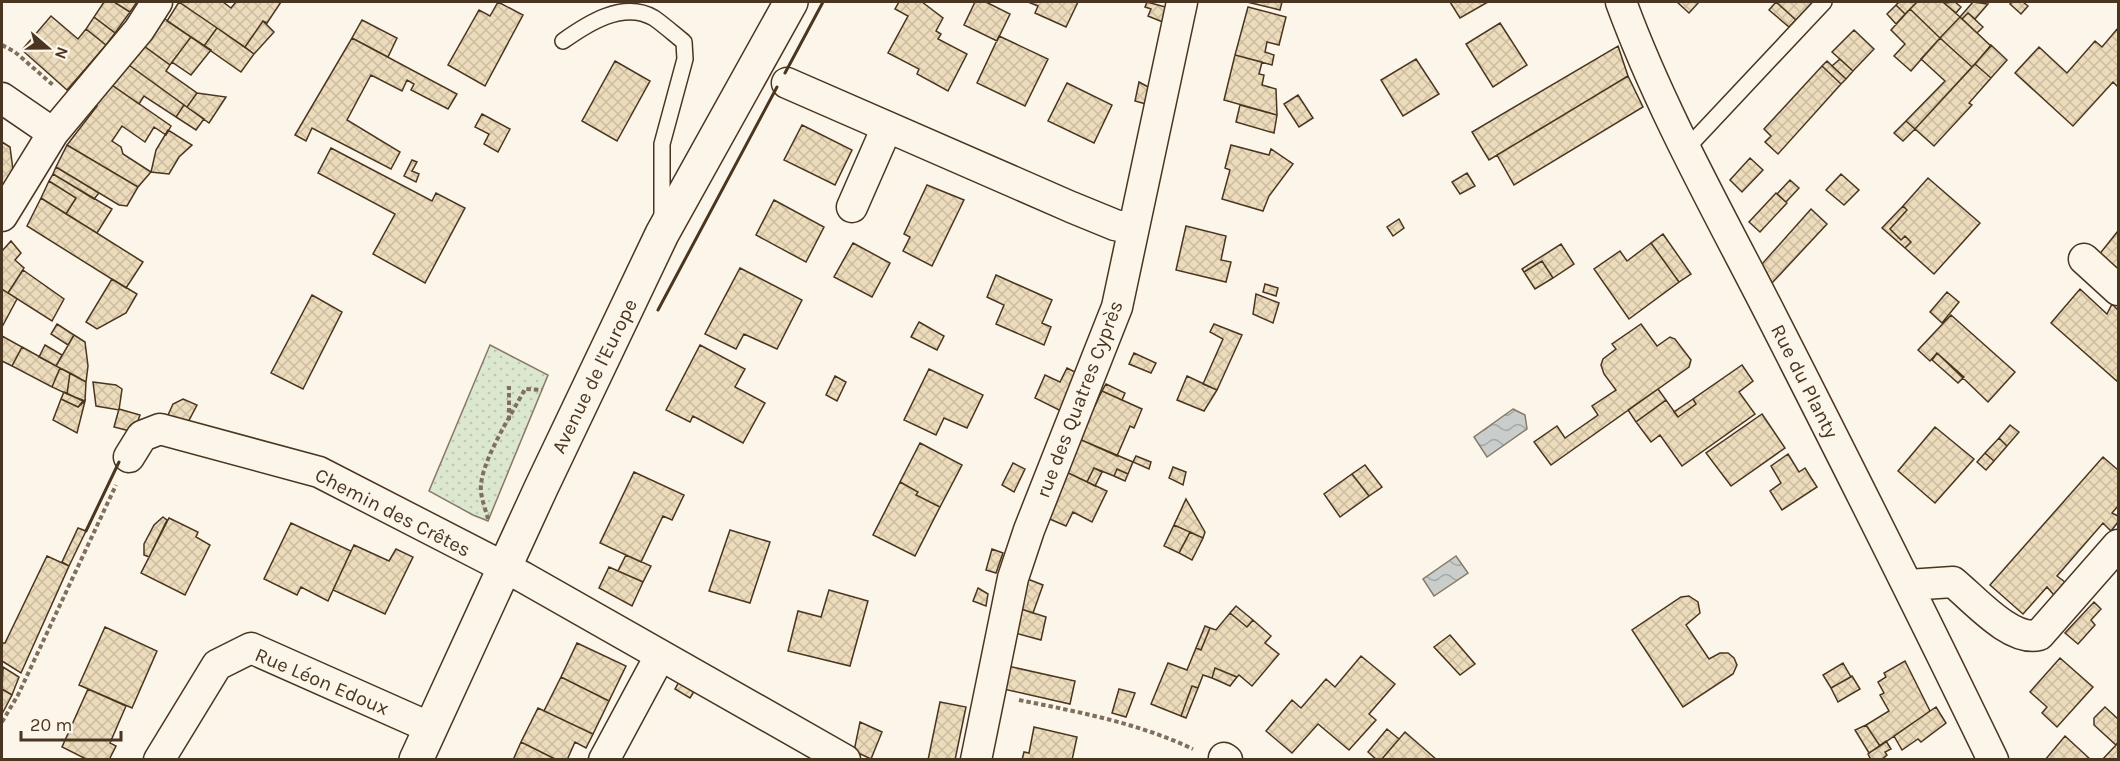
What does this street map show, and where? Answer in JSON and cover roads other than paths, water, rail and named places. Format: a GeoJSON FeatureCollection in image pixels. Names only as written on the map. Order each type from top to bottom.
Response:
{"type":"FeatureCollection","features":[{"type":"Feature","properties":{"kind":"main road","name":"Avenue de l'Europe"},"geometry":{"type":"LineString","coordinates":[[416,759],[662,234],[791,2]]}},
{"type":"Feature","properties":{"kind":"street"},"geometry":{"type":"LineString","coordinates":[[2,216],[53,133],[139,30],[157,2]]}},
{"type":"Feature","properties":{"kind":"street","name":"rue des Quatres Cyprès"},"geometry":{"type":"LineString","coordinates":[[976,759],[1013,578],[1029,530],[1117,307],[1182,2]]}},
{"type":"Feature","properties":{"kind":"street","name":"Rue du Planty"},"geometry":{"type":"LineString","coordinates":[[1621,2],[1654,82],[1686,148],[1908,585],[1993,759]]}},
{"type":"Feature","properties":{"kind":"street"},"geometry":{"type":"LineString","coordinates":[[787,83],[1115,225],[1133,229]]}},
{"type":"Feature","properties":{"kind":"street"},"geometry":{"type":"LineString","coordinates":[[2,98],[53,133]]}},
{"type":"Feature","properties":{"kind":"street"},"geometry":{"type":"LineString","coordinates":[[852,207],[887,127]]}},
{"type":"Feature","properties":{"kind":"street"},"geometry":{"type":"LineString","coordinates":[[2084,259],[2118,290]]}},
{"type":"Feature","properties":{"kind":"street","name":"Chemin des Crêtes"},"geometry":{"type":"LineString","coordinates":[[129,457],[142,436],[160,429],[319,472],[504,568],[845,759]]}},
{"type":"Feature","properties":{"kind":"street"},"geometry":{"type":"LineString","coordinates":[[1908,585],[1953,582],[2002,624],[2018,635],[2028,638],[2039,635],[2118,544]]}},
{"type":"Feature","properties":{"kind":"street","name":"Rue Léon Edoux"},"geometry":{"type":"LineString","coordinates":[[159,759],[217,665],[251,648],[431,728]]}},
{"type":"Feature","properties":{"kind":"street"},"geometry":{"type":"LineString","coordinates":[[604,759],[660,656]]}},
{"type":"Feature","properties":{"kind":"lane"},"geometry":{"type":"LineString","coordinates":[[1686,148],[1824,2]]}},
{"type":"Feature","properties":{"kind":"lane"},"geometry":{"type":"LineString","coordinates":[[563,41],[593,20],[626,10],[652,16],[684,42],[685,59],[662,144],[662,234]]}},
{"type":"Feature","properties":{"kind":"water"},"geometry":{"type":"Polygon","coordinates":[[[1513,409],[1525,415],[1527,429],[1487,457],[1474,437],[1513,409]]]}},
{"type":"Feature","properties":{"kind":"water"},"geometry":{"type":"Polygon","coordinates":[[[1456,556],[1468,573],[1434,596],[1423,579],[1456,556]]]}}]}
